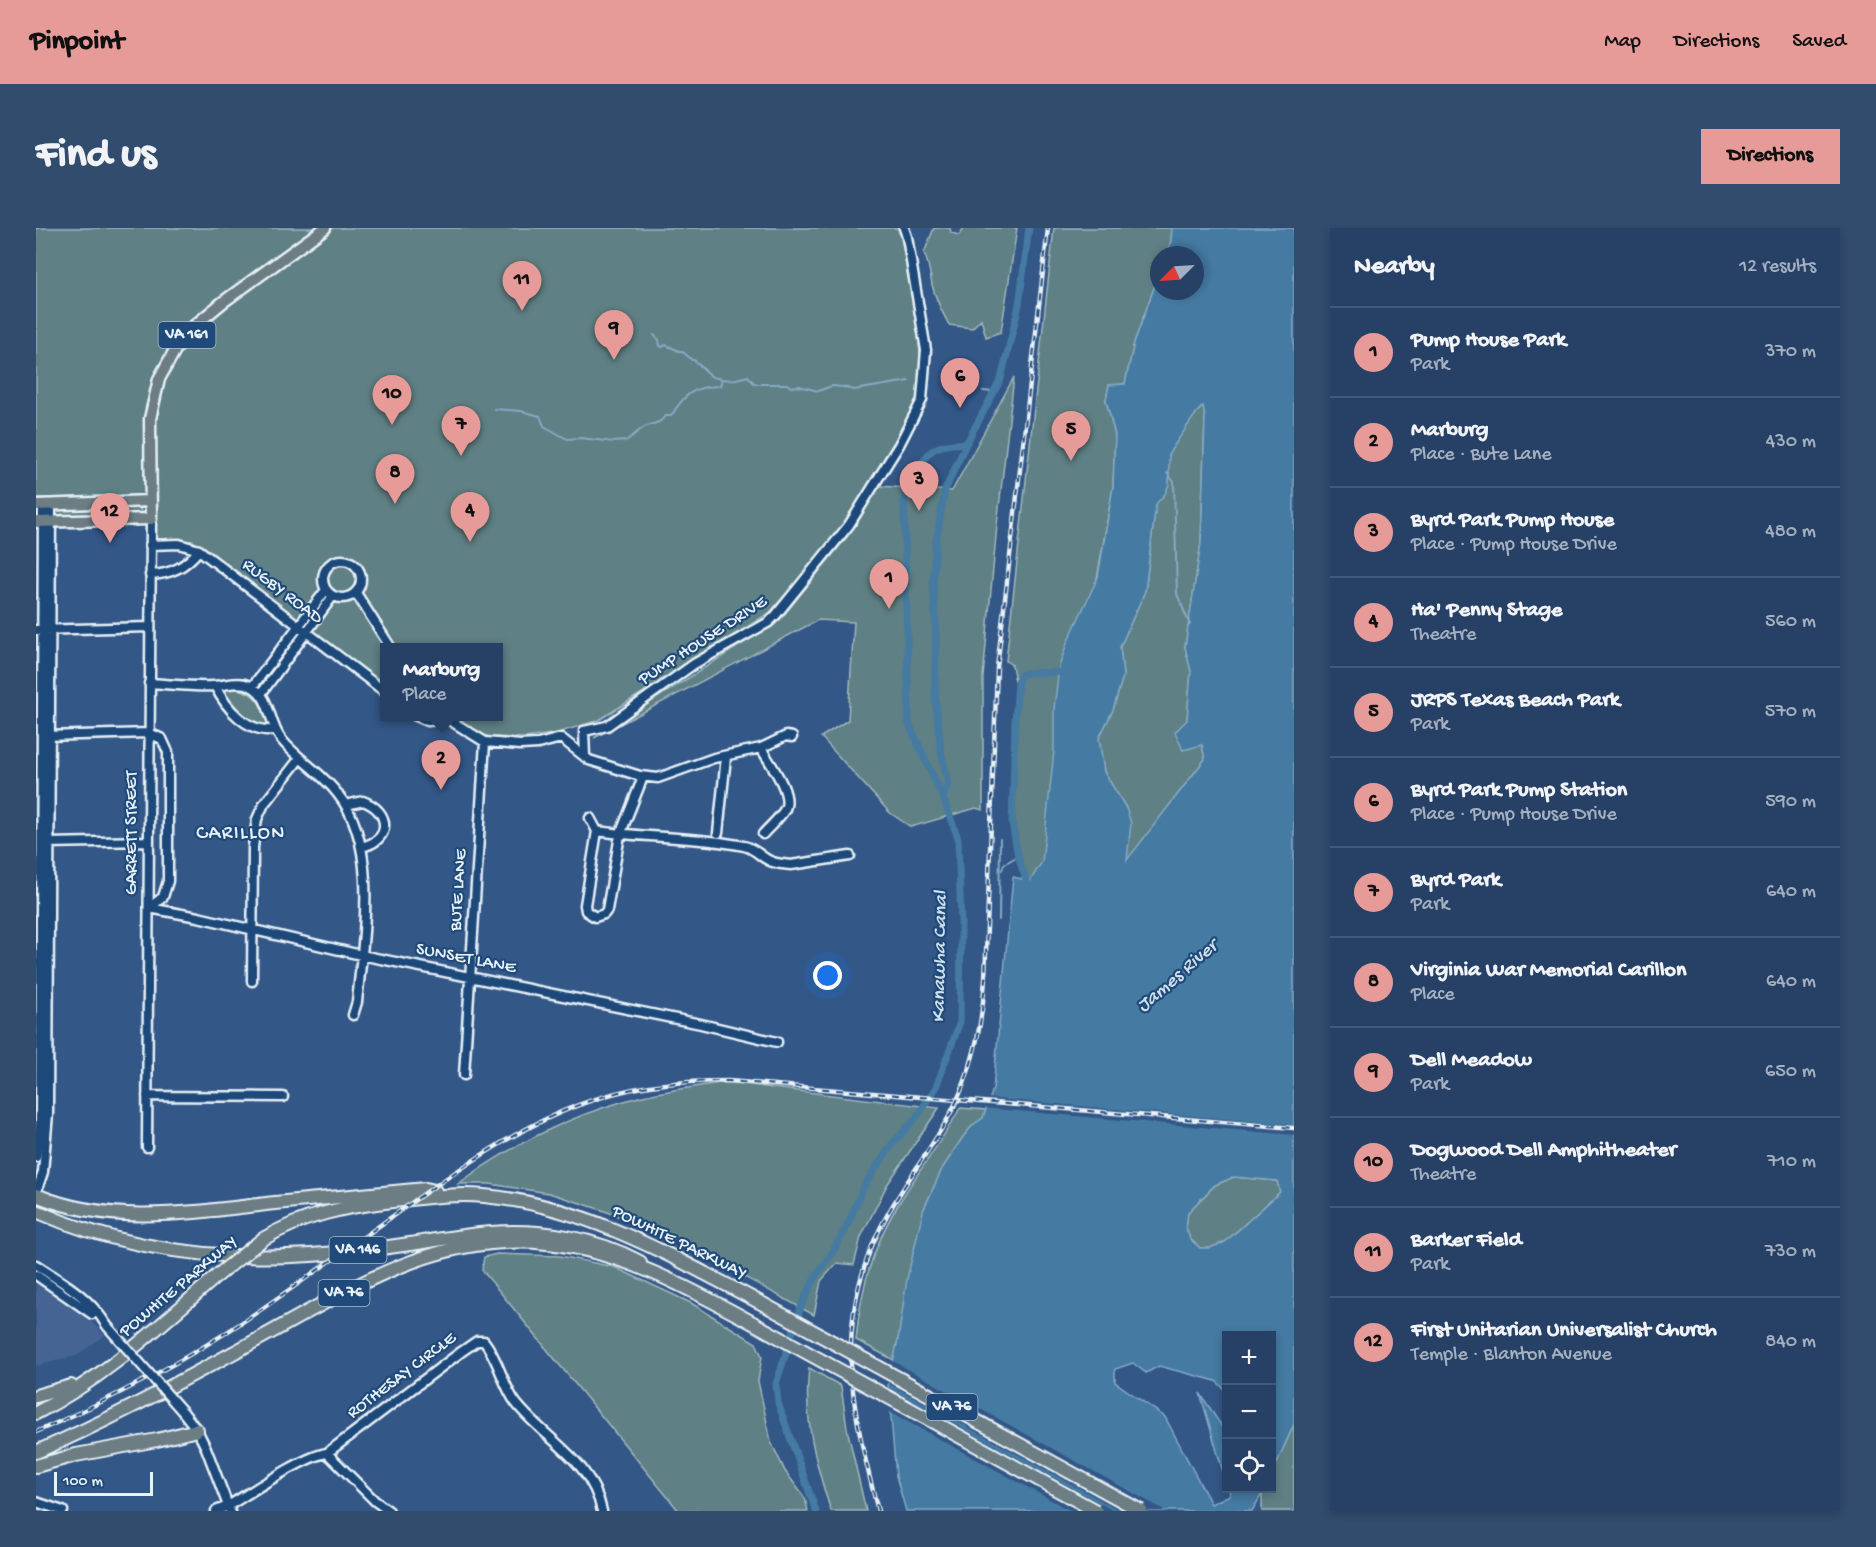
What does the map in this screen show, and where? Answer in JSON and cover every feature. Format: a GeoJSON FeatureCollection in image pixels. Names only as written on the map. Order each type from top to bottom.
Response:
{"type":"FeatureCollection","features":[{"type":"Feature","properties":{"kind":"highway"},"geometry":{"type":"LineString","coordinates":[[36,1194],[74,1207],[106,1214],[141,1215],[184,1214],[426,1190],[484,1196]]}},
{"type":"Feature","properties":{"kind":"highway","name":"POWHITE PARKWAY"},"geometry":{"type":"LineString","coordinates":[[36,1413],[100,1374],[129,1353],[218,1275],[263,1239],[284,1227],[336,1210],[368,1204],[439,1196],[484,1196],[533,1205],[603,1225],[648,1244],[764,1304],[1142,1511]]}},
{"type":"Feature","properties":{"kind":"highway","name":"VA 146"},"geometry":{"type":"LineString","coordinates":[[36,1211],[103,1236],[158,1248],[216,1255],[311,1255],[493,1233],[547,1234],[579,1239],[624,1253],[675,1281]]}},
{"type":"Feature","properties":{"kind":"highway","name":"POWHITE PARKWAY"},"geometry":{"type":"LineString","coordinates":[[36,1452],[176,1384],[380,1274],[424,1256],[492,1243],[546,1242],[578,1247],[675,1281],[1096,1511]]}},
{"type":"Feature","properties":{"kind":"highway"},"geometry":{"type":"LineString","coordinates":[[36,1396],[53,1393],[100,1374]]}},
{"type":"Feature","properties":{"kind":"highway"},"geometry":{"type":"LineString","coordinates":[[36,1466],[76,1455],[197,1430]]}},
{"type":"Feature","properties":{"kind":"main road","name":"VA 161"},"geometry":{"type":"LineString","coordinates":[[151,519],[150,420],[159,379],[175,350],[194,326],[223,302],[325,228]]}},
{"type":"Feature","properties":{"kind":"main road"},"geometry":{"type":"LineString","coordinates":[[43,505],[151,501]]}},
{"type":"Feature","properties":{"kind":"main road"},"geometry":{"type":"LineString","coordinates":[[43,522],[151,519]]}},
{"type":"Feature","properties":{"kind":"street","name":"PUMP HOUSE DRIVE"},"geometry":{"type":"LineString","coordinates":[[585,757],[584,731],[607,726],[694,664],[769,622],[849,525],[899,445],[918,410],[924,384],[926,350],[904,228]]}},
{"type":"Feature","properties":{"kind":"street"},"geometry":{"type":"LineString","coordinates":[[36,1194],[43,1172],[40,1144],[43,505]]}},
{"type":"Feature","properties":{"kind":"street","name":"GARRETT STREET"},"geometry":{"type":"LineString","coordinates":[[147,1147],[151,519]]}},
{"type":"Feature","properties":{"kind":"street","name":"RUGBY ROAD"},"geometry":{"type":"LineString","coordinates":[[150,545],[179,544],[199,550],[380,688]]}},
{"type":"Feature","properties":{"kind":"street"},"geometry":{"type":"LineString","coordinates":[[150,575],[175,571],[186,565],[199,550]]}},
{"type":"Feature","properties":{"kind":"street"},"geometry":{"type":"LineString","coordinates":[[347,560],[357,566],[362,583],[356,593],[343,598],[330,593],[323,580],[326,569],[335,561],[347,560]]}},
{"type":"Feature","properties":{"kind":"street"},"geometry":{"type":"LineString","coordinates":[[252,687],[300,626],[330,593]]}},
{"type":"Feature","properties":{"kind":"street"},"geometry":{"type":"LineString","coordinates":[[261,694],[308,632],[330,593]]}},
{"type":"Feature","properties":{"kind":"street"},"geometry":{"type":"LineString","coordinates":[[356,593],[388,643]]}},
{"type":"Feature","properties":{"kind":"street"},"geometry":{"type":"LineString","coordinates":[[43,630],[150,627]]}},
{"type":"Feature","properties":{"kind":"street"},"geometry":{"type":"LineString","coordinates":[[149,683],[215,686],[237,683],[252,687],[261,694],[269,707],[274,730],[286,746],[329,783],[346,805],[358,832],[366,891],[357,1002],[353,1015]]}},
{"type":"Feature","properties":{"kind":"street"},"geometry":{"type":"LineString","coordinates":[[215,686],[228,708],[244,722],[259,728],[274,730]]}},
{"type":"Feature","properties":{"kind":"street"},"geometry":{"type":"LineString","coordinates":[[448,721],[485,742],[520,745],[538,744],[561,738],[585,757],[644,777],[658,778],[702,762],[761,748],[786,736],[792,737]]}},
{"type":"Feature","properties":{"kind":"street"},"geometry":{"type":"LineString","coordinates":[[43,736],[149,733],[162,739],[166,744],[168,752],[166,889],[163,897],[149,908]]}},
{"type":"Feature","properties":{"kind":"street","name":"BUTE LANE"},"geometry":{"type":"LineString","coordinates":[[464,1076],[485,742]]}},
{"type":"Feature","properties":{"kind":"street"},"geometry":{"type":"LineString","coordinates":[[761,748],[785,789],[787,801],[784,810],[763,834]]}},
{"type":"Feature","properties":{"kind":"street"},"geometry":{"type":"LineString","coordinates":[[718,833],[726,757]]}},
{"type":"Feature","properties":{"kind":"street"},"geometry":{"type":"LineString","coordinates":[[252,981],[253,847],[257,819],[264,804],[300,758]]}},
{"type":"Feature","properties":{"kind":"street"},"geometry":{"type":"LineString","coordinates":[[590,819],[597,831],[585,905],[586,911],[595,916],[604,914],[606,910],[620,835],[644,777]]}},
{"type":"Feature","properties":{"kind":"street"},"geometry":{"type":"LineString","coordinates":[[346,805],[363,801],[377,807],[381,812],[384,830],[375,842],[361,847]]}},
{"type":"Feature","properties":{"kind":"street"},"geometry":{"type":"LineString","coordinates":[[597,831],[747,847],[768,860],[790,865],[850,856]]}},
{"type":"Feature","properties":{"kind":"street"},"geometry":{"type":"LineString","coordinates":[[42,843],[148,842]]}},
{"type":"Feature","properties":{"kind":"street","name":"SUNSET LANE"},"geometry":{"type":"LineString","coordinates":[[149,908],[777,1042]]}},
{"type":"Feature","properties":{"kind":"street"},"geometry":{"type":"LineString","coordinates":[[147,1096],[283,1097]]}},
{"type":"Feature","properties":{"kind":"street"},"geometry":{"type":"LineString","coordinates":[[36,1157],[40,1144]]}},
{"type":"Feature","properties":{"kind":"street"},"geometry":{"type":"LineString","coordinates":[[36,1265],[81,1296],[183,1412],[197,1430],[206,1448],[229,1508]]}},
{"type":"Feature","properties":{"kind":"street"},"geometry":{"type":"LineString","coordinates":[[36,1275],[100,1318]]}},
{"type":"Feature","properties":{"kind":"street","name":"ROTHESAY CIRCLE"},"geometry":{"type":"LineString","coordinates":[[327,1453],[461,1352],[477,1341],[484,1341],[492,1351],[515,1402],[578,1463],[591,1480],[602,1511]]}},
{"type":"Feature","properties":{"kind":"street"},"geometry":{"type":"LineString","coordinates":[[216,1511],[229,1508],[295,1467],[320,1454],[327,1453],[375,1501],[389,1511]]}},
{"type":"Feature","properties":{"kind":"street"},"geometry":{"type":"LineString","coordinates":[[36,1502],[63,1511]]}},
{"type":"Feature","properties":{"kind":"shaded area"},"geometry":{"type":"Polygon","coordinates":[[[36,1283],[75,1306],[105,1335],[76,1356],[36,1366],[36,1283]]]}},
{"type":"Feature","properties":{"kind":"green space"},"geometry":{"type":"Polygon","coordinates":[[[36,228],[898,228],[920,354],[919,393],[908,419],[844,524],[769,613],[599,720],[557,733],[525,738],[488,737],[459,721],[503,721],[503,643],[380,643],[380,684],[193,541],[153,539],[152,497],[36,498],[36,228]]]}},
{"type":"Feature","properties":{"kind":"green space"},"geometry":{"type":"Polygon","coordinates":[[[934,228],[950,228],[951,233],[959,235],[964,228],[1017,228],[1001,332],[986,337],[981,319],[972,328],[949,325],[935,296],[924,253],[934,228]]]}},
{"type":"Feature","properties":{"kind":"green space"},"geometry":{"type":"Polygon","coordinates":[[[1054,228],[1172,228],[1169,246],[1150,246],[1150,299],[1134,343],[1125,384],[1109,385],[1106,400],[1115,435],[1113,487],[1050,848],[1031,896],[1016,847],[1011,820],[1017,691],[1012,665],[1006,661],[1054,228]]]}},
{"type":"Feature","properties":{"kind":"green space"},"geometry":{"type":"Polygon","coordinates":[[[1014,377],[983,677],[983,810],[976,808],[911,827],[890,813],[821,737],[848,720],[854,622],[818,620],[594,738],[780,620],[851,532],[879,486],[952,491],[1014,377]]]}},
{"type":"Feature","properties":{"kind":"green space"},"geometry":{"type":"Polygon","coordinates":[[[1203,406],[1205,418],[1201,543],[1185,647],[1191,671],[1187,720],[1192,746],[1202,745],[1205,759],[1127,861],[1126,808],[1104,772],[1099,738],[1113,710],[1123,676],[1120,647],[1145,591],[1156,503],[1167,489],[1170,452],[1185,428],[1203,406]]]}},
{"type":"Feature","properties":{"kind":"green space"},"geometry":{"type":"Polygon","coordinates":[[[135,506],[141,510],[139,515],[56,517],[55,515],[57,509],[135,506]]]}},
{"type":"Feature","properties":{"kind":"green space"},"geometry":{"type":"Polygon","coordinates":[[[219,689],[239,690],[253,696],[263,709],[269,728],[246,719],[219,689]]]}},
{"type":"Feature","properties":{"kind":"green space"},"geometry":{"type":"Polygon","coordinates":[[[725,1082],[939,1108],[887,1185],[861,1237],[854,1265],[837,1263],[821,1281],[814,1315],[664,1233],[602,1210],[549,1193],[490,1184],[458,1184],[522,1143],[567,1121],[615,1104],[650,1095],[725,1082]]]}},
{"type":"Feature","properties":{"kind":"green space"},"geometry":{"type":"Polygon","coordinates":[[[960,1108],[986,1110],[983,1118],[973,1125],[963,1137],[942,1169],[923,1211],[894,1360],[856,1340],[866,1278],[879,1242],[896,1208],[960,1108]]]}},
{"type":"Feature","properties":{"kind":"green space"},"geometry":{"type":"Polygon","coordinates":[[[1234,1177],[1277,1181],[1280,1192],[1225,1242],[1210,1248],[1200,1248],[1190,1239],[1186,1228],[1188,1212],[1215,1185],[1234,1177]]]}},
{"type":"Feature","properties":{"kind":"green space"},"geometry":{"type":"Polygon","coordinates":[[[497,1254],[560,1256],[614,1267],[691,1303],[756,1343],[762,1356],[758,1381],[771,1442],[785,1471],[805,1498],[808,1511],[679,1511],[482,1270],[484,1257],[497,1254]]]}},
{"type":"Feature","properties":{"kind":"green space"},"geometry":{"type":"Polygon","coordinates":[[[809,1368],[841,1386],[847,1428],[866,1511],[831,1511],[820,1476],[809,1423],[809,1368]]]}},
{"type":"Feature","properties":{"kind":"green space"},"geometry":{"type":"Polygon","coordinates":[[[1294,1424],[1294,1511],[1262,1511],[1263,1493],[1276,1493],[1276,1465],[1294,1424]]]}},
{"type":"Feature","properties":{"kind":"water","name":"James River"},"geometry":{"type":"Polygon","coordinates":[[[1172,228],[1294,228],[1294,1424],[1276,1465],[1276,1331],[1222,1331],[1222,1387],[1216,1381],[1159,1366],[1146,1373],[1133,1363],[1115,1369],[1115,1382],[1165,1417],[1211,1504],[1230,1495],[1230,1493],[1263,1493],[1252,1511],[906,1511],[896,1476],[888,1383],[898,1340],[907,1279],[923,1211],[942,1169],[963,1137],[973,1125],[983,1118],[993,1089],[1013,877],[1030,881],[1042,862],[1054,751],[1054,709],[1059,667],[1067,643],[1098,577],[1113,487],[1115,435],[1106,400],[1109,385],[1125,384],[1134,343],[1150,299],[1204,300],[1204,246],[1169,246],[1172,228]],[[1203,406],[1169,453],[1169,484],[1165,494],[1156,504],[1145,591],[1120,647],[1123,676],[1113,710],[1099,738],[1104,772],[1126,808],[1131,823],[1127,860],[1205,759],[1202,745],[1183,750],[1175,732],[1187,720],[1191,671],[1185,647],[1201,543],[1205,418],[1203,406]],[[1234,1177],[1215,1185],[1188,1212],[1186,1228],[1190,1239],[1200,1248],[1210,1248],[1225,1242],[1280,1192],[1277,1181],[1234,1177]]]}},
{"type":"Feature","properties":{"kind":"water"},"geometry":{"type":"Polygon","coordinates":[[[1200,1393],[1222,1427],[1222,1468],[1200,1393]]]}},
{"type":"Feature","properties":{"kind":"pier"},"geometry":{"type":"Polygon","coordinates":[[[986,1098],[1294,1125],[1294,1135],[983,1108],[986,1098]]]}},
{"type":"Feature","properties":{"kind":"pier"},"geometry":{"type":"Polygon","coordinates":[[[891,1360],[1166,1511],[1121,1511],[886,1382],[891,1360]]]}},
{"type":"Feature","properties":{"kind":"pier"},"geometry":{"type":"Polygon","coordinates":[[[886,1386],[1114,1511],[1071,1511],[888,1411],[886,1386]]]}},
{"type":"Feature","properties":{"kind":"waterway","name":"Kanawha Canal"},"geometry":{"type":"LineString","coordinates":[[816,1511],[778,1403],[776,1384],[802,1304],[817,1274],[831,1255],[847,1226],[864,1186],[893,1143],[916,1118],[936,1087],[960,1022],[961,922],[958,838],[943,798],[909,724],[904,501],[908,479],[917,472],[934,449],[944,445],[966,444],[1001,379],[1019,305],[1029,228]]}},
{"type":"Feature","properties":{"kind":"waterway"},"geometry":{"type":"LineString","coordinates":[[654,335],[659,340],[660,346],[666,345],[682,351],[712,377],[722,379]]}},
{"type":"Feature","properties":{"kind":"waterway"},"geometry":{"type":"LineString","coordinates":[[494,409],[521,411],[540,416],[544,426],[567,439],[581,438],[613,442],[626,441],[644,427],[659,422],[666,416],[671,416],[680,402],[690,393],[711,386],[720,386],[722,379],[732,380],[748,376],[758,384],[787,384],[791,387],[799,386],[818,391],[832,386],[854,390],[909,381]]}},
{"type":"Feature","properties":{"kind":"waterway"},"geometry":{"type":"LineString","coordinates":[[983,391],[994,392]]}},
{"type":"Feature","properties":{"kind":"waterway"},"geometry":{"type":"LineString","coordinates":[[943,798],[948,784],[941,750],[935,694],[936,626],[933,582],[936,542],[945,490],[966,444]]}},
{"type":"Feature","properties":{"kind":"waterway"},"geometry":{"type":"LineString","coordinates":[[1167,473],[1174,482],[1177,594],[1190,625]]}},
{"type":"Feature","properties":{"kind":"waterway","name":"Kanawha Canal"},"geometry":{"type":"LineString","coordinates":[[917,475],[926,476]]}},
{"type":"Feature","properties":{"kind":"waterway"},"geometry":{"type":"LineString","coordinates":[[1029,889],[1018,856],[1012,823],[1018,682],[1020,676],[1026,673],[1068,672]]}},
{"type":"Feature","properties":{"kind":"waterway"},"geometry":{"type":"LineString","coordinates":[[999,920],[1000,839]]}},
{"type":"Feature","properties":{"kind":"waterway"},"geometry":{"type":"LineString","coordinates":[[1002,870],[1004,864],[1018,856]]}},
{"type":"Feature","properties":{"kind":"railway"},"geometry":{"type":"LineString","coordinates":[[878,1511],[863,1449],[853,1389],[852,1328],[856,1297],[872,1245],[881,1226],[956,1102],[969,1068],[978,1033],[985,979],[997,668],[1048,228]]}},
{"type":"Feature","properties":{"kind":"railway"},"geometry":{"type":"LineString","coordinates":[[36,1432],[142,1381],[220,1337],[446,1179],[509,1139],[575,1106],[631,1089],[663,1084],[729,1081],[1294,1128]]}},
{"type":"Feature","properties":{"kind":"place","name":"Barker Field"},"geometry":{"type":"Point","coordinates":[522,311]}},
{"type":"Feature","properties":{"kind":"place","name":"Dell Meadow"},"geometry":{"type":"Point","coordinates":[614,360]}},
{"type":"Feature","properties":{"kind":"place","name":"Byrd Park Pump Station"},"geometry":{"type":"Point","coordinates":[960,408]}},
{"type":"Feature","properties":{"kind":"place","name":"Dogwood Dell Amphitheater"},"geometry":{"type":"Point","coordinates":[392,425]}},
{"type":"Feature","properties":{"kind":"place","name":"Byrd Park"},"geometry":{"type":"Point","coordinates":[461,456]}},
{"type":"Feature","properties":{"kind":"place","name":"JRPS Texas Beach Park"},"geometry":{"type":"Point","coordinates":[1071,461]}},
{"type":"Feature","properties":{"kind":"place","name":"Virginia War Memorial Carillon"},"geometry":{"type":"Point","coordinates":[395,504]}},
{"type":"Feature","properties":{"kind":"place","name":"Byrd Park Pump House"},"geometry":{"type":"Point","coordinates":[919,511]}},
{"type":"Feature","properties":{"kind":"place","name":"Ha' Penny Stage"},"geometry":{"type":"Point","coordinates":[470,542]}},
{"type":"Feature","properties":{"kind":"place","name":"First Unitarian Universalist Church"},"geometry":{"type":"Point","coordinates":[110,543]}},
{"type":"Feature","properties":{"kind":"place","name":"Pump House Park"},"geometry":{"type":"Point","coordinates":[889,609]}},
{"type":"Feature","properties":{"kind":"place","name":"Marburg"},"geometry":{"type":"Point","coordinates":[441,790]}},
{"type":"Feature","properties":{"kind":"district","name":"CARILLON"},"geometry":{"type":"Point","coordinates":[241,834]}}]}
